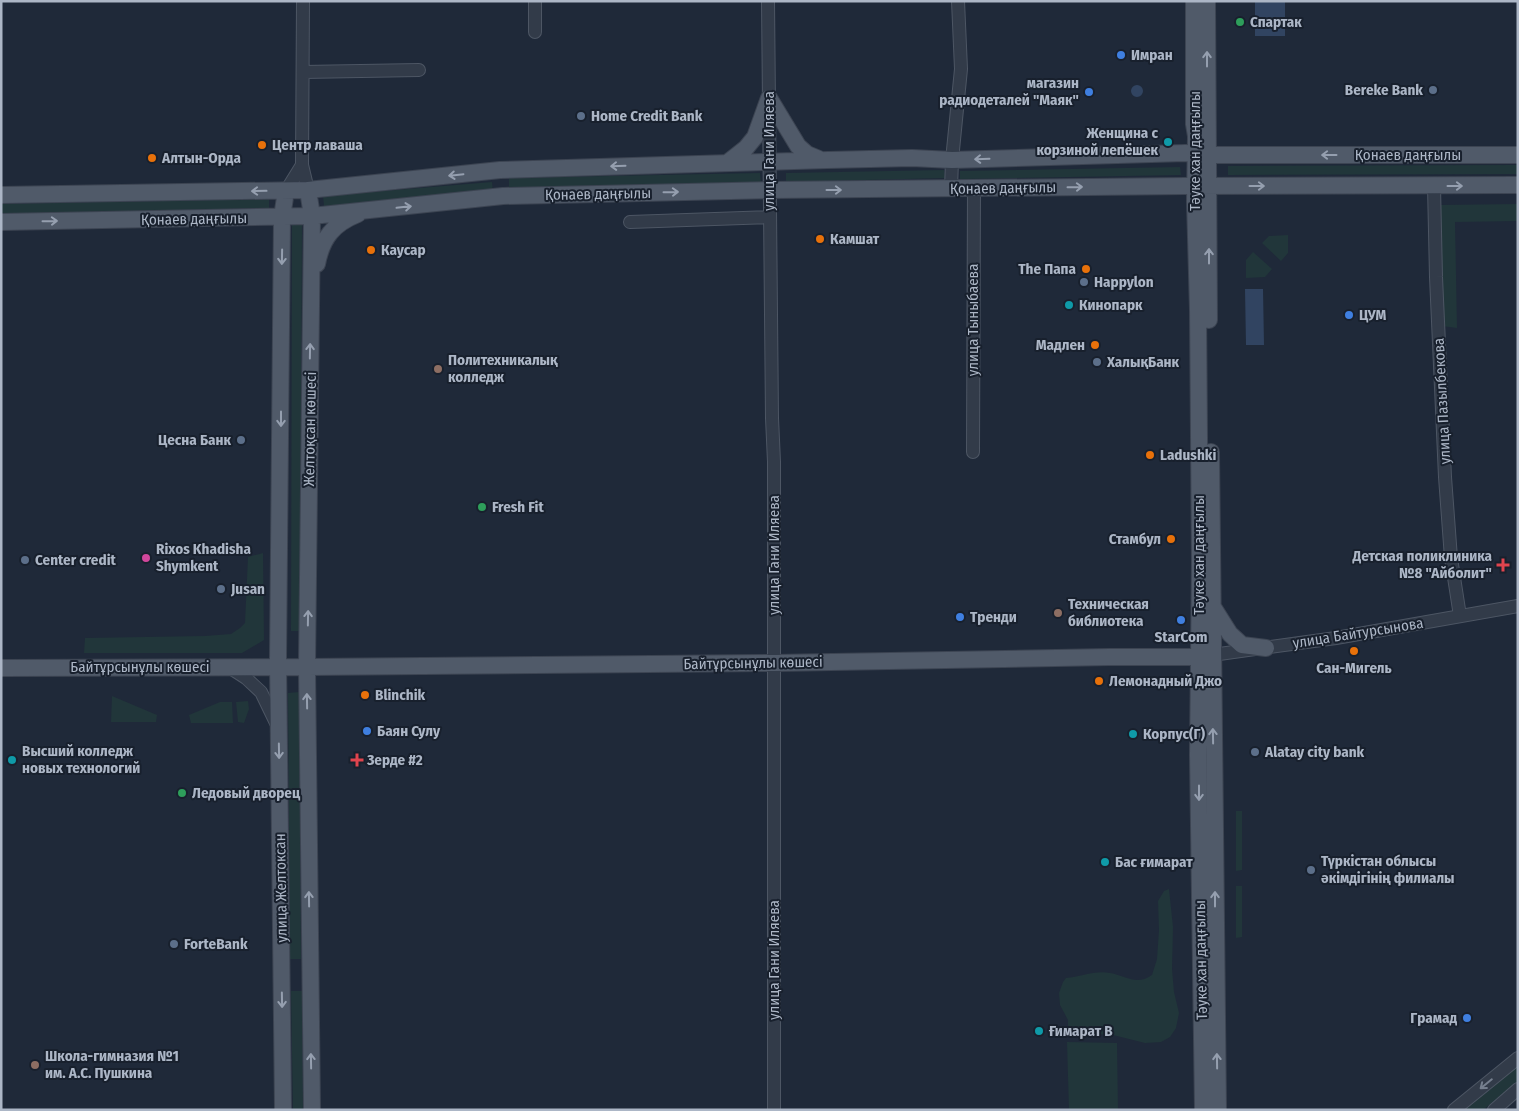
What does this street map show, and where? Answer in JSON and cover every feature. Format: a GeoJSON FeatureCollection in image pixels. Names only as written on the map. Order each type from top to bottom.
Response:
{"type":"FeatureCollection","features":[{"type":"Feature","properties":{"kind":"main road","name":"Тәуке хан даңғылы"},"geometry":{"type":"LineString","coordinates":[[1194,1],[1194,124],[1202,154]]}},
{"type":"Feature","properties":{"kind":"main road","name":"Тәуке хан даңғылы"},"geometry":{"type":"LineString","coordinates":[[1203,1110],[1198,755],[1212,606],[1202,186],[1207,1]]}},
{"type":"Feature","properties":{"kind":"main road"},"geometry":{"type":"LineString","coordinates":[[769,98],[798,146],[807,154],[821,160]]}},
{"type":"Feature","properties":{"kind":"main road"},"geometry":{"type":"LineString","coordinates":[[727,163],[746,148],[755,137],[769,98]]}},
{"type":"Feature","properties":{"kind":"main road"},"geometry":{"type":"LineString","coordinates":[[1164,153],[1186,144],[1192,136],[1194,124]]}},
{"type":"Feature","properties":{"kind":"main road","name":"Қонаев даңғылы"},"geometry":{"type":"LineString","coordinates":[[1,195],[286,191],[500,170],[821,160],[912,158],[952,160],[1164,153],[1518,155]]}},
{"type":"Feature","properties":{"kind":"main road"},"geometry":{"type":"LineString","coordinates":[[500,170],[503,196]]}},
{"type":"Feature","properties":{"kind":"main road","name":"Қонаев даңғылы"},"geometry":{"type":"LineString","coordinates":[[1,222],[312,216],[503,196],[770,190],[1518,185]]}},
{"type":"Feature","properties":{"kind":"main road","name":"Тәуке хан даңғылы"},"geometry":{"type":"LineString","coordinates":[[1202,186],[1198,310],[1200,552],[1206,656],[1218,1110]]}},
{"type":"Feature","properties":{"kind":"main road","name":"Желтоқсан көшесі"},"geometry":{"type":"LineString","coordinates":[[307,667],[312,216],[308,190]]}},
{"type":"Feature","properties":{"kind":"main road","name":"Желтоқсан көшесі"},"geometry":{"type":"LineString","coordinates":[[278,667],[282,217],[286,191]]}},
{"type":"Feature","properties":{"kind":"main road"},"geometry":{"type":"LineString","coordinates":[[311,308],[318,261],[324,240],[346,219],[369,210]]}},
{"type":"Feature","properties":{"kind":"main road"},"geometry":{"type":"LineString","coordinates":[[1212,606],[1230,634],[1242,645],[1266,648]]}},
{"type":"Feature","properties":{"kind":"main road","name":"Байтұрсынұлы көшесі"},"geometry":{"type":"LineString","coordinates":[[307,667],[774,663],[1206,656]]}},
{"type":"Feature","properties":{"kind":"main road"},"geometry":{"type":"LineString","coordinates":[[278,667],[307,667]]}},
{"type":"Feature","properties":{"kind":"main road","name":"Байтұрсынұлы көшесі"},"geometry":{"type":"LineString","coordinates":[[1,668],[278,667]]}},
{"type":"Feature","properties":{"kind":"main road","name":"улица Желтоксан"},"geometry":{"type":"LineString","coordinates":[[278,667],[283,1110]]}},
{"type":"Feature","properties":{"kind":"main road","name":"улица Желтоксан"},"geometry":{"type":"LineString","coordinates":[[307,667],[312,1110]]}},
{"type":"Feature","properties":{"kind":"main road"},"geometry":{"type":"LineString","coordinates":[[282,973],[310,973]]}},
{"type":"Feature","properties":{"kind":"street"},"geometry":{"type":"LineString","coordinates":[[303,1],[302,165],[308,190]]}},
{"type":"Feature","properties":{"kind":"street"},"geometry":{"type":"LineString","coordinates":[[535,1],[535,32]]}},
{"type":"Feature","properties":{"kind":"street","name":"улица Гани Иляева"},"geometry":{"type":"LineString","coordinates":[[768,1],[774,462],[774,1110]]}},
{"type":"Feature","properties":{"kind":"street"},"geometry":{"type":"LineString","coordinates":[[951,189],[961,69],[958,1]]}},
{"type":"Feature","properties":{"kind":"street"},"geometry":{"type":"LineString","coordinates":[[302,72],[419,70]]}},
{"type":"Feature","properties":{"kind":"street"},"geometry":{"type":"LineString","coordinates":[[286,191],[302,165]]}},
{"type":"Feature","properties":{"kind":"street","name":"улица Пазылбекова"},"geometry":{"type":"LineString","coordinates":[[1434,186],[1436,287],[1445,477],[1451,558],[1460,616]]}},
{"type":"Feature","properties":{"kind":"street","name":"улица Тыныбаева"},"geometry":{"type":"LineString","coordinates":[[973,452],[974,188]]}},
{"type":"Feature","properties":{"kind":"street"},"geometry":{"type":"LineString","coordinates":[[630,222],[770,217]]}},
{"type":"Feature","properties":{"kind":"street","name":"улица Байтурсынова"},"geometry":{"type":"LineString","coordinates":[[1206,656],[1336,638],[1518,606]]}},
{"type":"Feature","properties":{"kind":"street"},"geometry":{"type":"LineString","coordinates":[[229,667],[246,678],[261,692],[279,729]]}},
{"type":"Feature","properties":{"kind":"street"},"geometry":{"type":"LineString","coordinates":[[1454,1110],[1518,1058]]}},
{"type":"Feature","properties":{"kind":"street"},"geometry":{"type":"LineString","coordinates":[[1494,1110],[1518,1089]]}},
{"type":"Feature","properties":{"kind":"green space"},"geometry":{"type":"Polygon","coordinates":[[[1518,165],[1518,174],[1228,175],[1228,166],[1518,165]]]}},
{"type":"Feature","properties":{"kind":"green space"},"geometry":{"type":"Polygon","coordinates":[[[1180,167],[1181,175],[960,179],[960,171],[1180,167]]]}},
{"type":"Feature","properties":{"kind":"green space"},"geometry":{"type":"Polygon","coordinates":[[[944,170],[945,178],[786,182],[786,173],[944,170]]]}},
{"type":"Feature","properties":{"kind":"green space"},"geometry":{"type":"Polygon","coordinates":[[[760,173],[761,183],[509,188],[509,178],[760,173]]]}},
{"type":"Feature","properties":{"kind":"green space"},"geometry":{"type":"Polygon","coordinates":[[[492,182],[493,192],[324,206],[323,196],[492,182]]]}},
{"type":"Feature","properties":{"kind":"green space"},"geometry":{"type":"Polygon","coordinates":[[[269,199],[269,208],[1,214],[1,204],[269,199]]]}},
{"type":"Feature","properties":{"kind":"green space"},"geometry":{"type":"Polygon","coordinates":[[[1518,204],[1518,221],[1455,222],[1457,328],[1442,326],[1439,205],[1518,204]]]}},
{"type":"Feature","properties":{"kind":"green space"},"geometry":{"type":"Polygon","coordinates":[[[292,225],[302,225],[300,631],[291,631],[292,225]]]}},
{"type":"Feature","properties":{"kind":"green space"},"geometry":{"type":"Polygon","coordinates":[[[1288,235],[1288,253],[1281,261],[1262,243],[1269,236],[1288,235]]]}},
{"type":"Feature","properties":{"kind":"green space"},"geometry":{"type":"Polygon","coordinates":[[[1253,252],[1272,269],[1265,277],[1246,278],[1246,260],[1253,252]]]}},
{"type":"Feature","properties":{"kind":"green space"},"geometry":{"type":"Polygon","coordinates":[[[263,553],[264,640],[242,653],[84,653],[85,638],[231,634],[245,623],[248,557],[263,553]]]}},
{"type":"Feature","properties":{"kind":"green space"},"geometry":{"type":"Polygon","coordinates":[[[299,692],[301,959],[290,959],[288,693],[299,692]]]}},
{"type":"Feature","properties":{"kind":"green space"},"geometry":{"type":"Polygon","coordinates":[[[112,696],[157,715],[156,722],[111,722],[112,696]]]}},
{"type":"Feature","properties":{"kind":"green space"},"geometry":{"type":"Polygon","coordinates":[[[248,701],[249,709],[244,723],[238,722],[236,702],[248,701]]]}},
{"type":"Feature","properties":{"kind":"green space"},"geometry":{"type":"Polygon","coordinates":[[[220,702],[232,702],[233,723],[191,723],[189,715],[220,702]]]}},
{"type":"Feature","properties":{"kind":"green space"},"geometry":{"type":"Polygon","coordinates":[[[1236,811],[1242,811],[1242,870],[1236,871],[1236,811]]]}},
{"type":"Feature","properties":{"kind":"green space"},"geometry":{"type":"Polygon","coordinates":[[[1236,886],[1242,886],[1242,937],[1236,938],[1236,886]]]}},
{"type":"Feature","properties":{"kind":"green space"},"geometry":{"type":"Polygon","coordinates":[[[1169,889],[1173,927],[1172,969],[1174,992],[1179,1013],[1176,1028],[1170,1037],[1161,1042],[1145,1043],[1113,1035],[1075,1033],[1070,1031],[1068,1020],[1060,1005],[1059,993],[1066,978],[1099,972],[1136,980],[1152,975],[1157,959],[1158,901],[1164,891],[1169,889]]]}},
{"type":"Feature","properties":{"kind":"green space"},"geometry":{"type":"Polygon","coordinates":[[[291,991],[302,991],[303,1110],[293,1110],[291,991]]]}},
{"type":"Feature","properties":{"kind":"green space"},"geometry":{"type":"Polygon","coordinates":[[[1067,1042],[1117,1043],[1118,1110],[1069,1110],[1067,1042]]]}},
{"type":"Feature","properties":{"kind":"green space"},"geometry":{"type":"Polygon","coordinates":[[[1518,1066],[1518,1081],[1483,1110],[1465,1110],[1518,1066]]]}},
{"type":"Feature","properties":{"kind":"water"},"geometry":{"type":"Polygon","coordinates":[[[1255,1],[1285,1],[1285,36],[1255,36],[1255,1]]]}},
{"type":"Feature","properties":{"kind":"water"},"geometry":{"type":"Polygon","coordinates":[[[1135,85],[1139,85],[1143,91],[1139,97],[1135,97],[1131,93],[1131,89],[1135,85]]]}},
{"type":"Feature","properties":{"kind":"water"},"geometry":{"type":"Polygon","coordinates":[[[1245,289],[1263,289],[1264,345],[1246,345],[1245,289]]]}},
{"type":"Feature","properties":{"kind":"place","name":"Спартак"},"geometry":{"type":"Point","coordinates":[1240,22]}},
{"type":"Feature","properties":{"kind":"place","name":"Имран"},"geometry":{"type":"Point","coordinates":[1121,55]}},
{"type":"Feature","properties":{"kind":"place","name":"Bereke Bank"},"geometry":{"type":"Point","coordinates":[1433,90]}},
{"type":"Feature","properties":{"kind":"place","name":"магазин радиодеталей \"Маяк\""},"geometry":{"type":"Point","coordinates":[1089,92]}},
{"type":"Feature","properties":{"kind":"place","name":"Home Credit Bank"},"geometry":{"type":"Point","coordinates":[581,116]}},
{"type":"Feature","properties":{"kind":"place","name":"Женщина с корзиной лепёшек"},"geometry":{"type":"Point","coordinates":[1168,142]}},
{"type":"Feature","properties":{"kind":"place","name":"Центр лаваша"},"geometry":{"type":"Point","coordinates":[262,145]}},
{"type":"Feature","properties":{"kind":"place","name":"Алтын-Орда"},"geometry":{"type":"Point","coordinates":[152,158]}},
{"type":"Feature","properties":{"kind":"place","name":"Камшат"},"geometry":{"type":"Point","coordinates":[820,239]}},
{"type":"Feature","properties":{"kind":"place","name":"Каусар"},"geometry":{"type":"Point","coordinates":[371,250]}},
{"type":"Feature","properties":{"kind":"place","name":"The Папа"},"geometry":{"type":"Point","coordinates":[1086,269]}},
{"type":"Feature","properties":{"kind":"place","name":"Happylon"},"geometry":{"type":"Point","coordinates":[1084,282]}},
{"type":"Feature","properties":{"kind":"place","name":"Кинопарк"},"geometry":{"type":"Point","coordinates":[1069,305]}},
{"type":"Feature","properties":{"kind":"place","name":"ЦУМ"},"geometry":{"type":"Point","coordinates":[1349,315]}},
{"type":"Feature","properties":{"kind":"place","name":"Мадлен"},"geometry":{"type":"Point","coordinates":[1095,345]}},
{"type":"Feature","properties":{"kind":"place","name":"ХалықБанк"},"geometry":{"type":"Point","coordinates":[1097,362]}},
{"type":"Feature","properties":{"kind":"place","name":"Политехникалық колледж"},"geometry":{"type":"Point","coordinates":[438,369]}},
{"type":"Feature","properties":{"kind":"place","name":"Цесна Банк"},"geometry":{"type":"Point","coordinates":[241,440]}},
{"type":"Feature","properties":{"kind":"place","name":"Ladushki"},"geometry":{"type":"Point","coordinates":[1150,455]}},
{"type":"Feature","properties":{"kind":"place","name":"Fresh Fit"},"geometry":{"type":"Point","coordinates":[482,507]}},
{"type":"Feature","properties":{"kind":"place","name":"Стамбул"},"geometry":{"type":"Point","coordinates":[1171,539]}},
{"type":"Feature","properties":{"kind":"place","name":"Rixos Khadisha Shymkent"},"geometry":{"type":"Point","coordinates":[146,558]}},
{"type":"Feature","properties":{"kind":"place","name":"Center credit"},"geometry":{"type":"Point","coordinates":[25,560]}},
{"type":"Feature","properties":{"kind":"place","name":"Детская поликлиника №8 \"Айболит\""},"geometry":{"type":"Point","coordinates":[1503,565]}},
{"type":"Feature","properties":{"kind":"place","name":"Jusan"},"geometry":{"type":"Point","coordinates":[221,589]}},
{"type":"Feature","properties":{"kind":"place","name":"Техническая библиотека"},"geometry":{"type":"Point","coordinates":[1058,613]}},
{"type":"Feature","properties":{"kind":"place","name":"Тренди"},"geometry":{"type":"Point","coordinates":[960,617]}},
{"type":"Feature","properties":{"kind":"place","name":"StarCom"},"geometry":{"type":"Point","coordinates":[1181,620]}},
{"type":"Feature","properties":{"kind":"place","name":"Сан-Мигель"},"geometry":{"type":"Point","coordinates":[1354,651]}},
{"type":"Feature","properties":{"kind":"place","name":"Лемонадный Джо"},"geometry":{"type":"Point","coordinates":[1099,681]}},
{"type":"Feature","properties":{"kind":"place","name":"Blinchik"},"geometry":{"type":"Point","coordinates":[365,695]}},
{"type":"Feature","properties":{"kind":"place","name":"Баян Сулу"},"geometry":{"type":"Point","coordinates":[367,731]}},
{"type":"Feature","properties":{"kind":"place","name":"Корпус(Г)"},"geometry":{"type":"Point","coordinates":[1133,734]}},
{"type":"Feature","properties":{"kind":"place","name":"Alatay city bank"},"geometry":{"type":"Point","coordinates":[1255,752]}},
{"type":"Feature","properties":{"kind":"place","name":"Высший колледж новых технологий"},"geometry":{"type":"Point","coordinates":[12,760]}},
{"type":"Feature","properties":{"kind":"place","name":"Зерде #2"},"geometry":{"type":"Point","coordinates":[357,760]}},
{"type":"Feature","properties":{"kind":"place","name":"Ледовый дворец"},"geometry":{"type":"Point","coordinates":[182,793]}},
{"type":"Feature","properties":{"kind":"place","name":"Бас ғимарат"},"geometry":{"type":"Point","coordinates":[1105,862]}},
{"type":"Feature","properties":{"kind":"place","name":"Түркістан облысы әкімдігінің филиалы"},"geometry":{"type":"Point","coordinates":[1311,870]}},
{"type":"Feature","properties":{"kind":"place","name":"ForteBank"},"geometry":{"type":"Point","coordinates":[174,944]}},
{"type":"Feature","properties":{"kind":"place","name":"Грамад"},"geometry":{"type":"Point","coordinates":[1467,1018]}},
{"type":"Feature","properties":{"kind":"place","name":"Ғимарат В"},"geometry":{"type":"Point","coordinates":[1039,1031]}},
{"type":"Feature","properties":{"kind":"place","name":"Школа-гимназия №1 им. А.С. Пушкина"},"geometry":{"type":"Point","coordinates":[35,1065]}}]}
